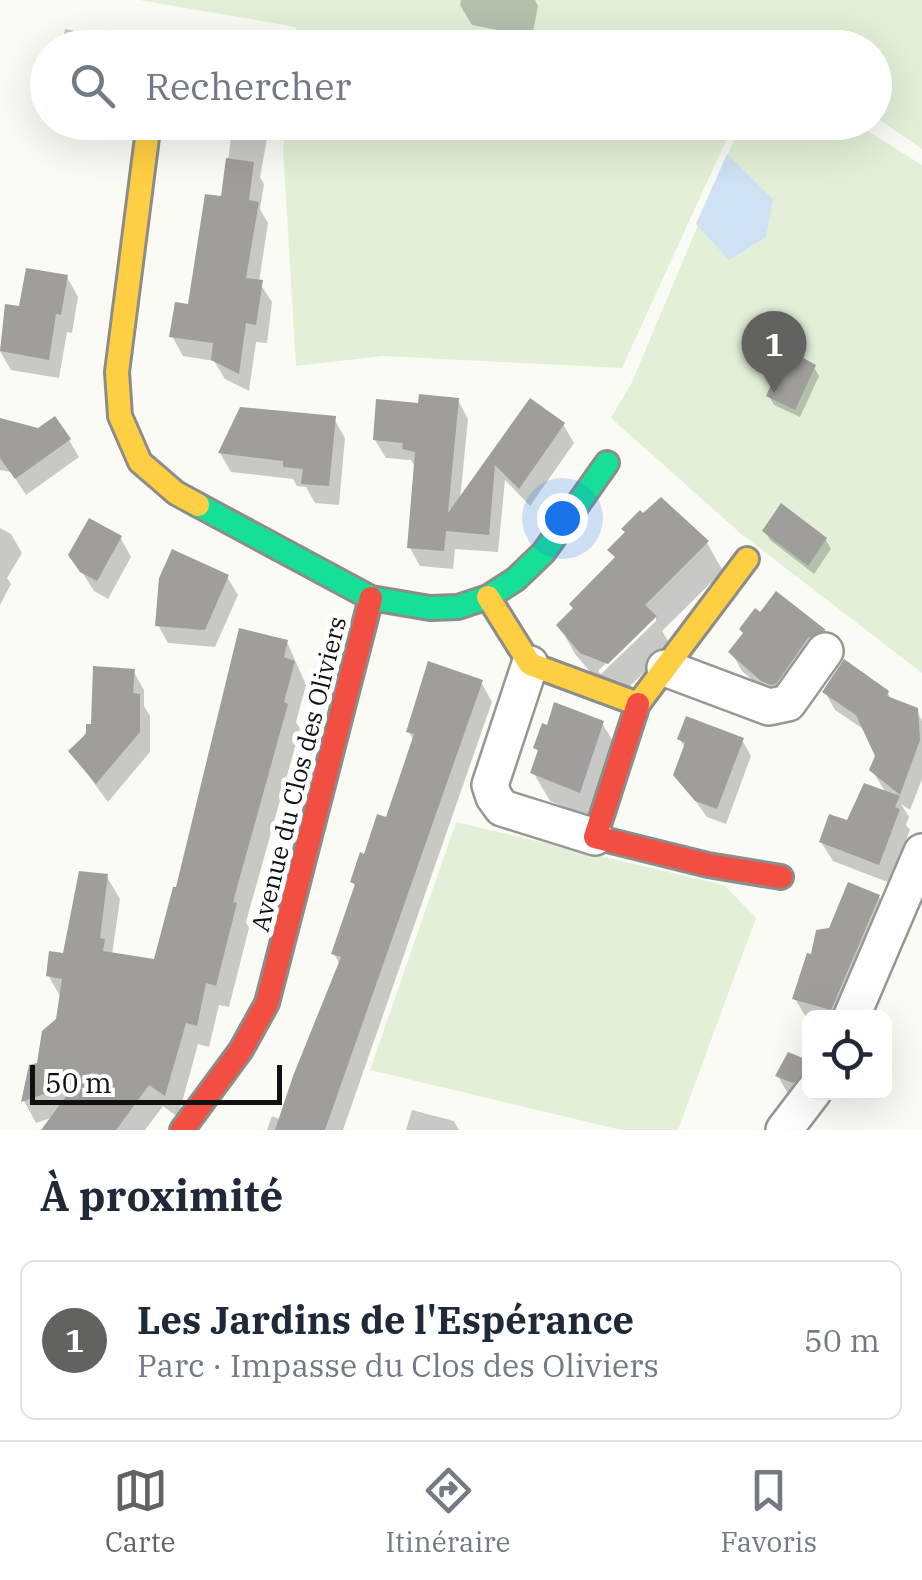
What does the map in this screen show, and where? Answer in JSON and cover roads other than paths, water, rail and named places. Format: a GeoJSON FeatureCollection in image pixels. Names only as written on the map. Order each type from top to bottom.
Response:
{"type":"FeatureCollection","features":[{"type":"Feature","properties":{"kind":"street","name":"Avenue du Clos des Oliviers"},"geometry":{"type":"LineString","coordinates":[[147,140],[117,372],[120,416],[140,462],[176,493],[371,598],[267,1003],[241,1050],[182,1130]]}},
{"type":"Feature","properties":{"kind":"street"},"geometry":{"type":"LineString","coordinates":[[371,598],[430,608],[458,607],[488,597],[516,579],[544,552],[607,463]]}},
{"type":"Feature","properties":{"kind":"street"},"geometry":{"type":"LineString","coordinates":[[595,837],[638,704],[747,559]]}},
{"type":"Feature","properties":{"kind":"street"},"geometry":{"type":"LineString","coordinates":[[488,597],[530,664],[638,704]]}},
{"type":"Feature","properties":{"kind":"street"},"geometry":{"type":"LineString","coordinates":[[665,668],[769,708],[780,707],[788,703],[825,651]]}},
{"type":"Feature","properties":{"kind":"street"},"geometry":{"type":"LineString","coordinates":[[530,664],[490,784],[502,808],[595,837],[708,865],[782,877]]}},
{"type":"Feature","properties":{"kind":"street"},"geometry":{"type":"LineString","coordinates":[[854,1010],[922,852]]}},
{"type":"Feature","properties":{"kind":"street"},"geometry":{"type":"LineString","coordinates":[[784,1130],[807,1100]]}},
{"type":"Feature","properties":{"kind":"water"},"geometry":{"type":"Polygon","coordinates":[[[727,154],[773,199],[766,237],[729,260],[696,224],[727,154]]]}},
{"type":"Feature","properties":{"kind":"place","name":"Les Jardins de l'Espérance"},"geometry":{"type":"Point","coordinates":[774,393]}}]}
